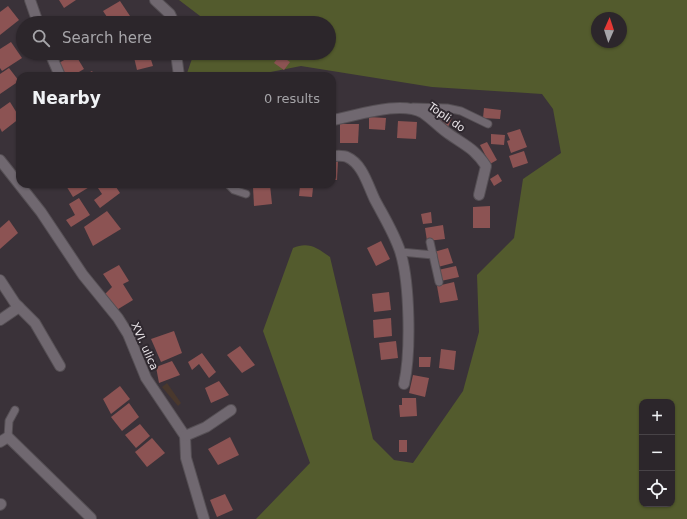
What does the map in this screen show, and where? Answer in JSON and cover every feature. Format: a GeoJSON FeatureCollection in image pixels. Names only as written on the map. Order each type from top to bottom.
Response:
{"type":"FeatureCollection","features":[{"type":"Feature","properties":{"kind":"street"},"geometry":{"type":"LineString","coordinates":[[30,0],[36,16]]}},
{"type":"Feature","properties":{"kind":"street"},"geometry":{"type":"LineString","coordinates":[[156,0],[171,16]]}},
{"type":"Feature","properties":{"kind":"street"},"geometry":{"type":"LineString","coordinates":[[53,60],[58,72]]}},
{"type":"Feature","properties":{"kind":"street"},"geometry":{"type":"LineString","coordinates":[[177,60],[178,72]]}},
{"type":"Feature","properties":{"kind":"street","name":"Topli do"},"geometry":{"type":"LineString","coordinates":[[336,119],[398,108],[422,113],[450,135],[475,150],[486,166],[479,195]]}},
{"type":"Feature","properties":{"kind":"street"},"geometry":{"type":"LineString","coordinates":[[336,156],[347,157],[356,164],[363,173],[401,252],[405,272],[408,355],[404,384]]}},
{"type":"Feature","properties":{"kind":"street","name":"XVI. ulica"},"geometry":{"type":"LineString","coordinates":[[0,160],[16,181]]}},
{"type":"Feature","properties":{"kind":"street","name":"XVI. ulica"},"geometry":{"type":"LineString","coordinates":[[22,188],[88,281],[118,318],[128,334],[146,378],[185,436]]}},
{"type":"Feature","properties":{"kind":"street"},"geometry":{"type":"LineString","coordinates":[[0,280],[20,307],[35,323],[60,366]]}},
{"type":"Feature","properties":{"kind":"street"},"geometry":{"type":"LineString","coordinates":[[0,320],[20,307]]}},
{"type":"Feature","properties":{"kind":"street"},"geometry":{"type":"LineString","coordinates":[[204,519],[186,458],[185,436],[206,427],[231,410]]}},
{"type":"Feature","properties":{"kind":"street"},"geometry":{"type":"LineString","coordinates":[[4,440],[92,518]]}},
{"type":"Feature","properties":{"kind":"lane"},"geometry":{"type":"LineString","coordinates":[[398,108],[446,108],[461,111],[488,124]]}},
{"type":"Feature","properties":{"kind":"lane"},"geometry":{"type":"LineString","coordinates":[[232,188],[246,194]]}},
{"type":"Feature","properties":{"kind":"lane"},"geometry":{"type":"LineString","coordinates":[[430,242],[439,282]]}},
{"type":"Feature","properties":{"kind":"lane"},"geometry":{"type":"LineString","coordinates":[[401,252],[433,255]]}},
{"type":"Feature","properties":{"kind":"lane"},"geometry":{"type":"LineString","coordinates":[[4,440],[9,421],[14,410]]}},
{"type":"Feature","properties":{"kind":"shaded area"},"geometry":{"type":"Polygon","coordinates":[[[167,383],[181,403],[178,406],[162,387],[167,383]]]}},
{"type":"Feature","properties":{"kind":"green space"},"geometry":{"type":"Polygon","coordinates":[[[179,0],[687,0],[687,519],[256,519],[310,463],[263,331],[293,248],[303,245],[313,246],[330,257],[373,439],[394,460],[413,463],[463,391],[479,332],[477,275],[514,238],[523,179],[561,153],[553,109],[542,94],[432,87],[301,66],[270,72],[187,72],[192,60],[336,60],[336,16],[200,16],[179,0]]]}},
{"type":"Feature","properties":{"kind":"building"},"geometry":{"type":"Polygon","coordinates":[[[59,0],[76,0],[64,8],[59,0]]]}},
{"type":"Feature","properties":{"kind":"building"},"geometry":{"type":"Polygon","coordinates":[[[120,1],[130,16],[106,16],[103,11],[120,1]]]}},
{"type":"Feature","properties":{"kind":"building"},"geometry":{"type":"Polygon","coordinates":[[[8,6],[16,16],[16,22],[0,35],[0,12],[8,6]]]}},
{"type":"Feature","properties":{"kind":"building"},"geometry":{"type":"Polygon","coordinates":[[[11,42],[16,49],[16,60],[19,60],[2,71],[0,68],[0,49],[11,42]]]}},
{"type":"Feature","properties":{"kind":"building"},"geometry":{"type":"Polygon","coordinates":[[[64,60],[79,60],[84,69],[79,72],[62,72],[57,64],[64,60]]]}},
{"type":"Feature","properties":{"kind":"building"},"geometry":{"type":"Polygon","coordinates":[[[135,60],[151,60],[153,66],[137,70],[135,60]]]}},
{"type":"Feature","properties":{"kind":"building"},"geometry":{"type":"Polygon","coordinates":[[[276,60],[287,60],[290,62],[284,70],[274,63],[276,60]]]}},
{"type":"Feature","properties":{"kind":"building"},"geometry":{"type":"Polygon","coordinates":[[[9,68],[16,77],[16,83],[0,94],[0,74],[9,68]]]}},
{"type":"Feature","properties":{"kind":"building"},"geometry":{"type":"Polygon","coordinates":[[[10,102],[16,112],[16,121],[2,132],[0,128],[0,109],[10,102]]]}},
{"type":"Feature","properties":{"kind":"building"},"geometry":{"type":"Polygon","coordinates":[[[484,108],[501,110],[500,119],[483,118],[484,108]]]}},
{"type":"Feature","properties":{"kind":"building"},"geometry":{"type":"Polygon","coordinates":[[[442,114],[452,118],[448,127],[438,123],[442,114]]]}},
{"type":"Feature","properties":{"kind":"building"},"geometry":{"type":"Polygon","coordinates":[[[369,117],[386,118],[385,130],[369,129],[369,117]]]}},
{"type":"Feature","properties":{"kind":"building"},"geometry":{"type":"Polygon","coordinates":[[[398,121],[417,122],[416,139],[397,138],[398,121]]]}},
{"type":"Feature","properties":{"kind":"building"},"geometry":{"type":"Polygon","coordinates":[[[340,124],[359,124],[358,143],[340,143],[340,124]]]}},
{"type":"Feature","properties":{"kind":"building"},"geometry":{"type":"Polygon","coordinates":[[[520,129],[527,147],[511,153],[507,141],[510,140],[507,133],[520,129]]]}},
{"type":"Feature","properties":{"kind":"building"},"geometry":{"type":"Polygon","coordinates":[[[491,134],[505,135],[504,145],[491,144],[491,134]]]}},
{"type":"Feature","properties":{"kind":"building"},"geometry":{"type":"Polygon","coordinates":[[[487,142],[497,160],[490,164],[480,145],[487,142]]]}},
{"type":"Feature","properties":{"kind":"building"},"geometry":{"type":"Polygon","coordinates":[[[524,151],[528,163],[513,168],[509,156],[524,151]]]}},
{"type":"Feature","properties":{"kind":"building"},"geometry":{"type":"Polygon","coordinates":[[[336,161],[338,161],[337,180],[336,161]]]}},
{"type":"Feature","properties":{"kind":"building"},"geometry":{"type":"Polygon","coordinates":[[[498,174],[502,181],[494,186],[490,179],[498,174]]]}},
{"type":"Feature","properties":{"kind":"building"},"geometry":{"type":"Polygon","coordinates":[[[67,188],[88,188],[73,197],[67,188]]]}},
{"type":"Feature","properties":{"kind":"building"},"geometry":{"type":"Polygon","coordinates":[[[98,188],[117,188],[120,193],[100,208],[94,200],[102,194],[98,188]]]}},
{"type":"Feature","properties":{"kind":"building"},"geometry":{"type":"Polygon","coordinates":[[[253,188],[270,188],[272,204],[254,206],[253,188]]]}},
{"type":"Feature","properties":{"kind":"building"},"geometry":{"type":"Polygon","coordinates":[[[300,188],[313,188],[312,197],[299,196],[300,188]]]}},
{"type":"Feature","properties":{"kind":"building"},"geometry":{"type":"Polygon","coordinates":[[[79,198],[90,215],[71,227],[66,220],[75,215],[69,204],[79,198]]]}},
{"type":"Feature","properties":{"kind":"building"},"geometry":{"type":"Polygon","coordinates":[[[490,206],[490,228],[473,228],[473,207],[490,206]]]}},
{"type":"Feature","properties":{"kind":"building"},"geometry":{"type":"Polygon","coordinates":[[[107,211],[121,229],[93,246],[84,227],[107,211]]]}},
{"type":"Feature","properties":{"kind":"building"},"geometry":{"type":"Polygon","coordinates":[[[431,212],[432,223],[423,224],[421,214],[431,212]]]}},
{"type":"Feature","properties":{"kind":"building"},"geometry":{"type":"Polygon","coordinates":[[[9,220],[18,233],[0,249],[0,228],[9,220]]]}},
{"type":"Feature","properties":{"kind":"building"},"geometry":{"type":"Polygon","coordinates":[[[443,225],[445,239],[427,241],[425,228],[443,225]]]}},
{"type":"Feature","properties":{"kind":"building"},"geometry":{"type":"Polygon","coordinates":[[[381,241],[390,259],[376,266],[367,248],[381,241]]]}},
{"type":"Feature","properties":{"kind":"building"},"geometry":{"type":"Polygon","coordinates":[[[448,248],[453,263],[438,267],[434,252],[448,248]]]}},
{"type":"Feature","properties":{"kind":"building"},"geometry":{"type":"Polygon","coordinates":[[[119,265],[129,281],[123,284],[133,300],[115,311],[105,294],[112,287],[103,274],[119,265]]]}},
{"type":"Feature","properties":{"kind":"building"},"geometry":{"type":"Polygon","coordinates":[[[456,266],[459,277],[441,281],[438,270],[456,266]]]}},
{"type":"Feature","properties":{"kind":"building"},"geometry":{"type":"Polygon","coordinates":[[[454,282],[458,300],[440,303],[437,286],[454,282]]]}},
{"type":"Feature","properties":{"kind":"building"},"geometry":{"type":"Polygon","coordinates":[[[389,292],[391,310],[374,312],[372,294],[389,292]]]}},
{"type":"Feature","properties":{"kind":"building"},"geometry":{"type":"Polygon","coordinates":[[[391,318],[392,336],[374,338],[373,320],[391,318]]]}},
{"type":"Feature","properties":{"kind":"building"},"geometry":{"type":"Polygon","coordinates":[[[174,331],[182,353],[161,362],[151,339],[174,331]]]}},
{"type":"Feature","properties":{"kind":"building"},"geometry":{"type":"Polygon","coordinates":[[[396,341],[398,358],[381,360],[379,343],[396,341]]]}},
{"type":"Feature","properties":{"kind":"building"},"geometry":{"type":"Polygon","coordinates":[[[240,346],[255,365],[242,373],[227,355],[240,346]]]}},
{"type":"Feature","properties":{"kind":"building"},"geometry":{"type":"Polygon","coordinates":[[[441,349],[456,351],[454,370],[439,368],[441,349]]]}},
{"type":"Feature","properties":{"kind":"building"},"geometry":{"type":"Polygon","coordinates":[[[202,353],[216,372],[209,378],[199,364],[192,370],[188,362],[202,353]]]}},
{"type":"Feature","properties":{"kind":"building"},"geometry":{"type":"Polygon","coordinates":[[[419,357],[431,357],[430,367],[419,367],[419,357]]]}},
{"type":"Feature","properties":{"kind":"building"},"geometry":{"type":"Polygon","coordinates":[[[172,361],[180,375],[159,383],[156,367],[172,361]]]}},
{"type":"Feature","properties":{"kind":"building"},"geometry":{"type":"Polygon","coordinates":[[[413,375],[429,378],[425,397],[409,393],[413,375]]]}},
{"type":"Feature","properties":{"kind":"building"},"geometry":{"type":"Polygon","coordinates":[[[219,381],[229,395],[211,403],[205,388],[219,381]]]}},
{"type":"Feature","properties":{"kind":"building"},"geometry":{"type":"Polygon","coordinates":[[[120,386],[130,399],[111,414],[103,399],[120,386]]]}},
{"type":"Feature","properties":{"kind":"building"},"geometry":{"type":"Polygon","coordinates":[[[402,398],[416,398],[417,416],[400,417],[399,405],[402,405],[402,398]]]}},
{"type":"Feature","properties":{"kind":"building"},"geometry":{"type":"Polygon","coordinates":[[[129,403],[139,417],[122,431],[111,417],[129,403]]]}},
{"type":"Feature","properties":{"kind":"building"},"geometry":{"type":"Polygon","coordinates":[[[140,424],[150,436],[136,448],[125,435],[140,424]]]}},
{"type":"Feature","properties":{"kind":"building"},"geometry":{"type":"Polygon","coordinates":[[[230,437],[239,455],[218,465],[208,449],[230,437]]]}},
{"type":"Feature","properties":{"kind":"building"},"geometry":{"type":"Polygon","coordinates":[[[152,438],[165,453],[147,467],[135,452],[152,438]]]}},
{"type":"Feature","properties":{"kind":"building"},"geometry":{"type":"Polygon","coordinates":[[[399,440],[407,440],[407,452],[399,452],[399,440]]]}},
{"type":"Feature","properties":{"kind":"building"},"geometry":{"type":"Polygon","coordinates":[[[225,494],[233,510],[217,517],[210,500],[225,494]]]}}]}
